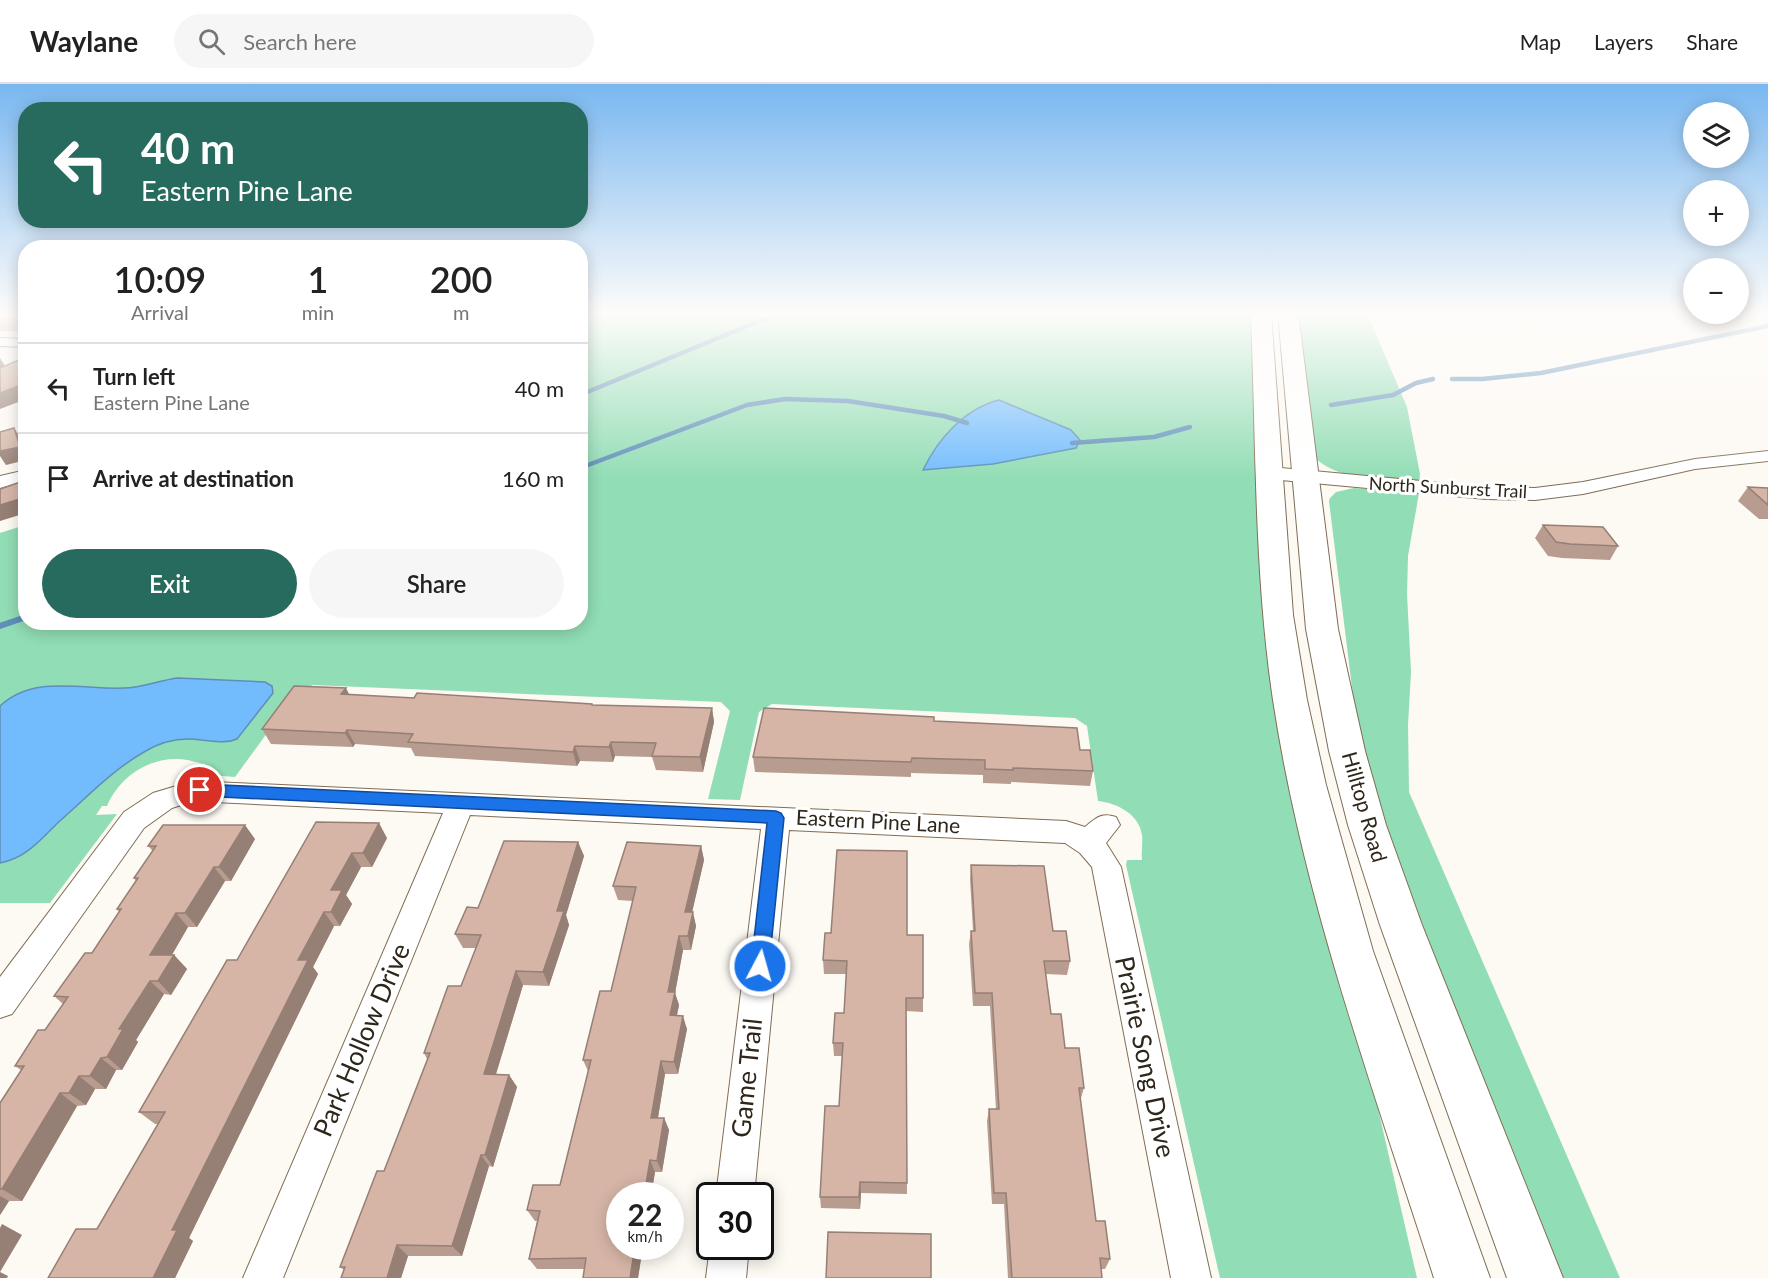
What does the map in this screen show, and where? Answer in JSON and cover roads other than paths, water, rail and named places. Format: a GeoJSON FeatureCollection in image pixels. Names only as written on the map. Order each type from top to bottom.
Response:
{"type":"FeatureCollection","features":[{"type":"Feature","properties":{"kind":"main road","name":"Hilltop Road"},"geometry":{"type":"LineString","coordinates":[[1270,369],[1288,475],[1337,712],[1363,812],[1422,985],[1535,1278]]}},
{"type":"Feature","properties":{"kind":"main road","name":"Hilltop Road"},"geometry":{"type":"LineString","coordinates":[[1288,369],[1288,475],[1281,647],[1303,774],[1343,925],[1452,1267]]}},
{"type":"Feature","properties":{"kind":"street","name":"North Sunburst Trail"},"geometry":{"type":"LineString","coordinates":[[1288,475],[1486,493],[1535,494],[1607,484],[1703,463],[1768,456]]}},
{"type":"Feature","properties":{"kind":"street"},"geometry":{"type":"LineString","coordinates":[[0,482],[18,477]]}},
{"type":"Feature","properties":{"kind":"street","name":"Eastern Pine Lane"},"geometry":{"type":"LineString","coordinates":[[0,1003],[134,820],[159,792],[181,793],[200,790],[1060,831],[1074,835],[1097,834]]}},
{"type":"Feature","properties":{"kind":"street","name":"Park Hollow Drive"},"geometry":{"type":"LineString","coordinates":[[262,1278],[461,802]]}},
{"type":"Feature","properties":{"kind":"street","name":"Game Trail"},"geometry":{"type":"LineString","coordinates":[[737,1182],[776,818]]}},
{"type":"Feature","properties":{"kind":"street","name":"Prairie Song Drive"},"geometry":{"type":"LineString","coordinates":[[1097,834],[1101,856],[1106,867],[1191,1278]]}},
{"type":"Feature","properties":{"kind":"street"},"geometry":{"type":"LineString","coordinates":[[726,1278],[728,1260]]}},
{"type":"Feature","properties":{"kind":"water"},"geometry":{"type":"Polygon","coordinates":[[[999,400],[1071,430],[1080,440],[1076,448],[993,464],[923,470],[936,447],[954,427],[974,410],[999,400]]]}},
{"type":"Feature","properties":{"kind":"water"},"geometry":{"type":"Polygon","coordinates":[[[178,678],[265,682],[272,686],[273,693],[237,739],[224,742],[178,740],[151,748],[112,775],[27,852],[0,863],[0,706],[13,696],[43,687],[131,688],[178,678]]]}},
{"type":"Feature","properties":{"kind":"waterway"},"geometry":{"type":"LineString","coordinates":[[588,392],[644,369]]}},
{"type":"Feature","properties":{"kind":"waterway"},"geometry":{"type":"LineString","coordinates":[[1452,379],[1482,379],[1562,369]]}},
{"type":"Feature","properties":{"kind":"waterway"},"geometry":{"type":"LineString","coordinates":[[1331,405],[1393,395],[1416,383],[1433,379]]}},
{"type":"Feature","properties":{"kind":"waterway"},"geometry":{"type":"LineString","coordinates":[[588,465],[747,405],[785,399],[848,401],[944,416],[967,423]]}},
{"type":"Feature","properties":{"kind":"waterway"},"geometry":{"type":"LineString","coordinates":[[1072,443],[1154,437],[1190,427]]}},
{"type":"Feature","properties":{"kind":"waterway"},"geometry":{"type":"LineString","coordinates":[[0,626],[18,620]]}}]}
